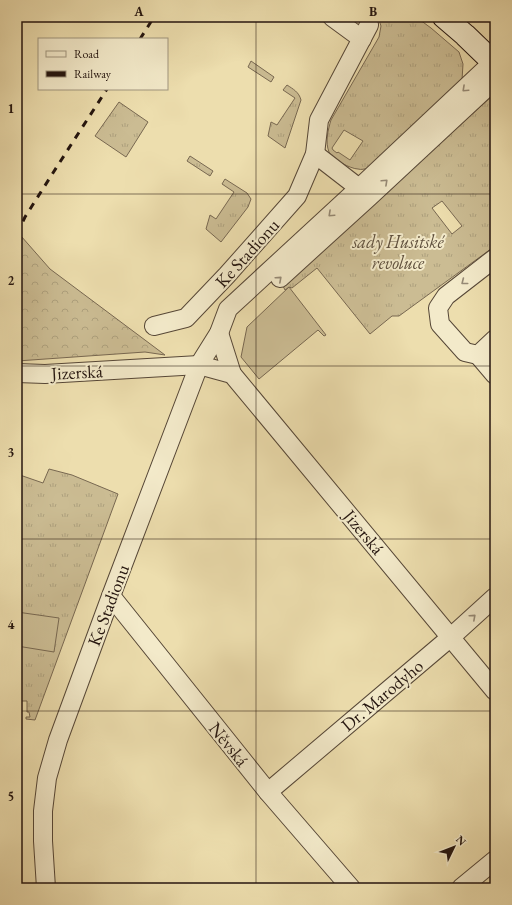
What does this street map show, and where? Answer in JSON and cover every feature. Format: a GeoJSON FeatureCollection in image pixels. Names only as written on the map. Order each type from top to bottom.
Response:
{"type":"FeatureCollection","features":[{"type":"Feature","properties":{"kind":"street","name":"Ke Stadionu"},"geometry":{"type":"LineString","coordinates":[[154,326],[186,318],[227,275],[297,196],[315,154],[319,120],[365,32],[332,17]]}},
{"type":"Feature","properties":{"kind":"street"},"geometry":{"type":"LineString","coordinates":[[444,17],[465,35],[494,69]]}},
{"type":"Feature","properties":{"kind":"street","name":"Ke Stadionu"},"geometry":{"type":"LineString","coordinates":[[46,888],[43,811],[47,778],[58,740],[199,365],[219,334],[228,309],[364,193],[494,69]]}},
{"type":"Feature","properties":{"kind":"street"},"geometry":{"type":"LineString","coordinates":[[315,154],[364,193]]}},
{"type":"Feature","properties":{"kind":"street"},"geometry":{"type":"LineString","coordinates":[[495,258],[446,296],[438,308],[440,324],[465,352],[478,355],[495,375]]}},
{"type":"Feature","properties":{"kind":"street","name":"Jizerská"},"geometry":{"type":"LineString","coordinates":[[219,334],[232,374],[495,691]]}},
{"type":"Feature","properties":{"kind":"street"},"geometry":{"type":"LineString","coordinates":[[478,355],[495,339]]}},
{"type":"Feature","properties":{"kind":"street","name":"Jizerská"},"geometry":{"type":"LineString","coordinates":[[17,373],[45,374],[199,365],[232,374]]}},
{"type":"Feature","properties":{"kind":"street","name":"Něvská"},"geometry":{"type":"LineString","coordinates":[[111,596],[268,792],[351,888]]}},
{"type":"Feature","properties":{"kind":"street","name":"Dr. Marodyho"},"geometry":{"type":"LineString","coordinates":[[268,792],[451,637],[495,597]]}},
{"type":"Feature","properties":{"kind":"street"},"geometry":{"type":"LineString","coordinates":[[461,888],[495,860]]}},
{"type":"Feature","properties":{"kind":"green space"},"geometry":{"type":"Polygon","coordinates":[[[378,17],[416,17],[459,52],[463,64],[462,80],[368,168],[355,169],[333,158],[329,152],[327,144],[328,132],[331,120],[379,37],[381,26],[378,17]],[[344,130],[332,148],[337,153],[338,152],[350,160],[363,141],[344,130]]]}},
{"type":"Feature","properties":{"kind":"green space"},"geometry":{"type":"Polygon","coordinates":[[[251,61],[274,77],[271,82],[248,67],[251,61]]]}},
{"type":"Feature","properties":{"kind":"green space"},"geometry":{"type":"Polygon","coordinates":[[[287,85],[294,89],[301,100],[285,148],[268,136],[271,122],[277,125],[295,98],[283,90],[287,85]]]}},
{"type":"Feature","properties":{"kind":"green space","name":"sady Husitské revoluce"},"geometry":{"type":"Polygon","coordinates":[[[491,97],[495,99],[495,246],[399,316],[392,316],[370,334],[317,268],[292,288],[289,287],[285,290],[282,284],[491,97]],[[442,201],[432,208],[452,234],[462,226],[442,201]]]}},
{"type":"Feature","properties":{"kind":"green space"},"geometry":{"type":"Polygon","coordinates":[[[119,102],[148,122],[126,157],[95,136],[119,102]]]}},
{"type":"Feature","properties":{"kind":"green space"},"geometry":{"type":"Polygon","coordinates":[[[190,156],[213,171],[210,176],[187,161],[190,156]]]}},
{"type":"Feature","properties":{"kind":"green space"},"geometry":{"type":"Polygon","coordinates":[[[225,179],[247,193],[251,199],[248,207],[221,242],[206,229],[210,215],[216,219],[234,192],[222,184],[225,179]]]}},
{"type":"Feature","properties":{"kind":"green space"},"geometry":{"type":"Polygon","coordinates":[[[21,236],[50,269],[165,355],[145,352],[17,361],[17,245],[21,236]]]}},
{"type":"Feature","properties":{"kind":"green space"},"geometry":{"type":"Polygon","coordinates":[[[289,287],[326,335],[324,336],[318,330],[259,379],[241,357],[247,327],[289,287]]]}},
{"type":"Feature","properties":{"kind":"green space"},"geometry":{"type":"Polygon","coordinates":[[[49,469],[72,475],[118,494],[35,720],[26,719],[26,717],[30,717],[29,712],[27,712],[27,701],[17,701],[17,474],[43,483],[49,469]]]}},
{"type":"Feature","properties":{"kind":"green space"},"geometry":{"type":"Polygon","coordinates":[[[17,612],[59,618],[54,652],[17,646],[17,612]]]}},
{"type":"Feature","properties":{"kind":"railway"},"geometry":{"type":"LineString","coordinates":[[141,38],[154,17]]}},
{"type":"Feature","properties":{"kind":"railway"},"geometry":{"type":"LineString","coordinates":[[17,234],[25,217],[106,90]]}}]}
